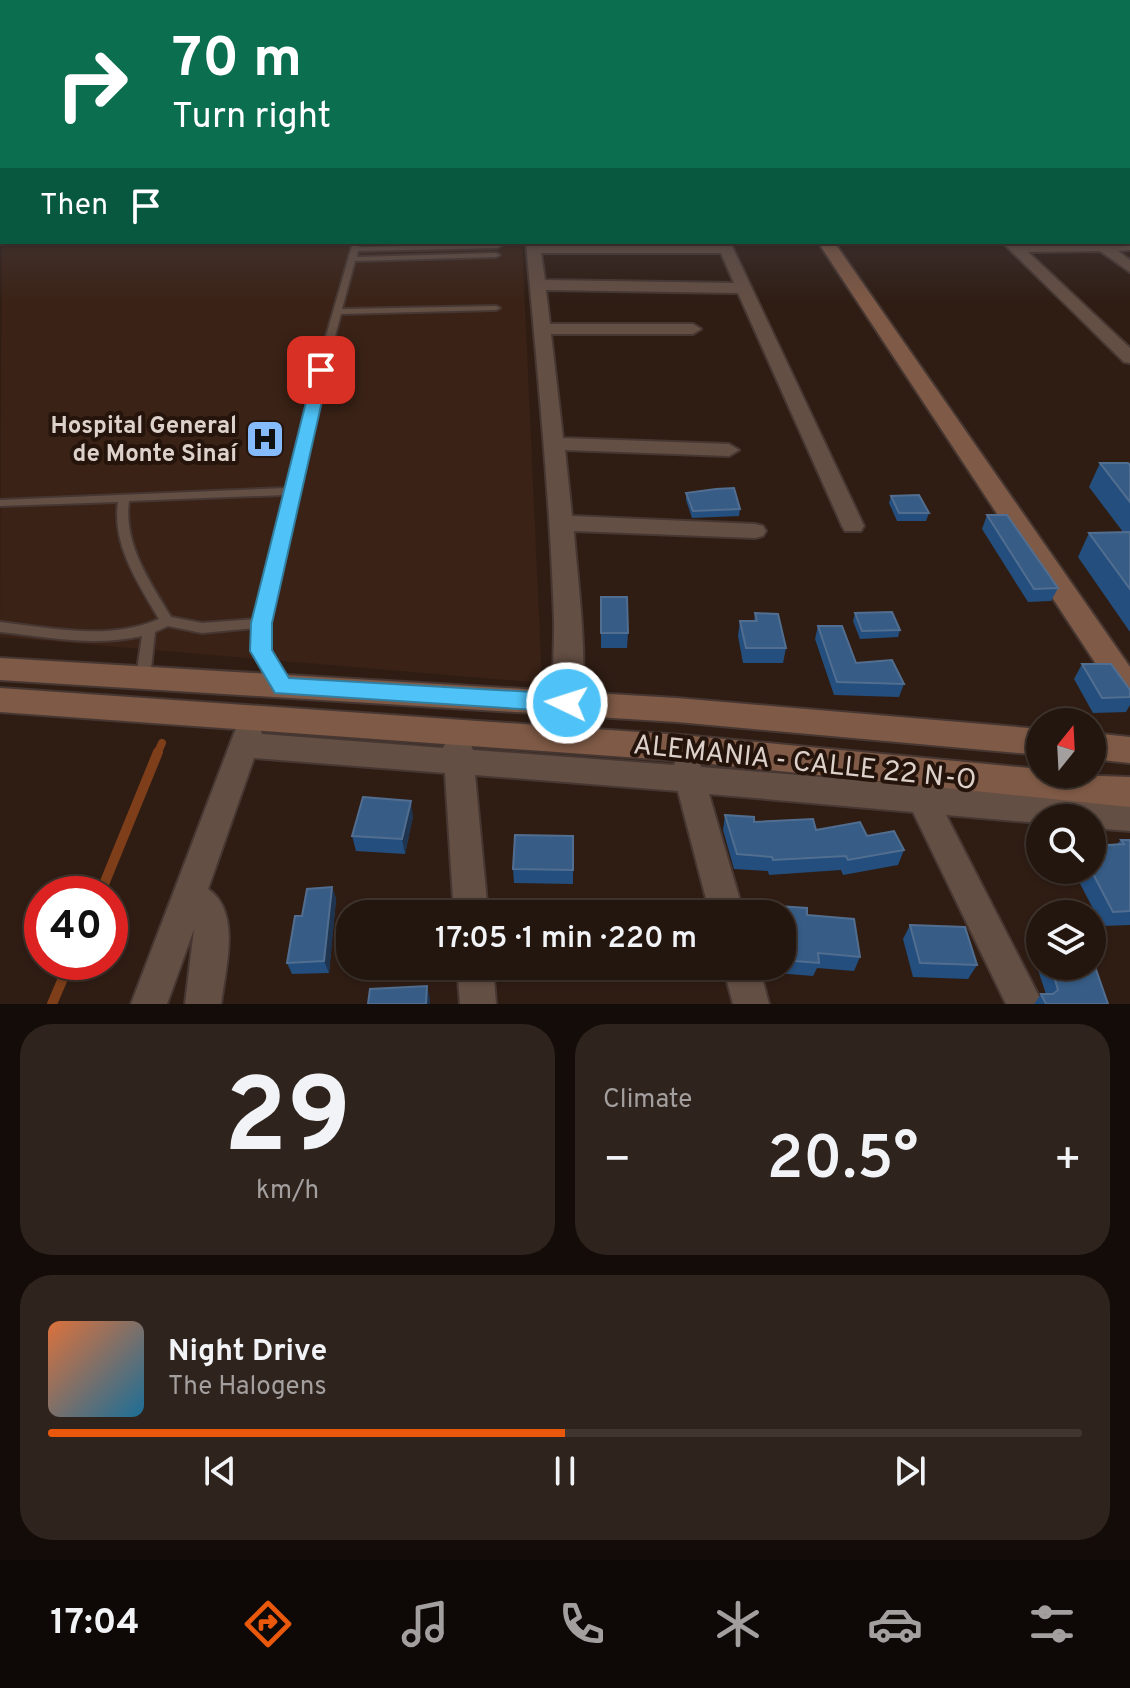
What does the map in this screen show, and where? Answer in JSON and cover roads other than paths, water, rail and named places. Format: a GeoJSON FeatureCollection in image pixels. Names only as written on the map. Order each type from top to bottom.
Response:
{"type":"FeatureCollection","features":[{"type":"Feature","properties":{"kind":"street"},"geometry":{"type":"LineString","coordinates":[[827,244],[1130,691]]}},
{"type":"Feature","properties":{"kind":"street"},"geometry":{"type":"LineString","coordinates":[[1101,244],[1130,267]]}},
{"type":"Feature","properties":{"kind":"street"},"geometry":{"type":"LineString","coordinates":[[567,703],[569,663],[562,523],[534,246],[725,245],[853,526]]}},
{"type":"Feature","properties":{"kind":"street"},"geometry":{"type":"LineString","coordinates":[[1012,245],[1130,246]]}},
{"type":"Feature","properties":{"kind":"street"},"geometry":{"type":"LineString","coordinates":[[1012,245],[1130,358]]}},
{"type":"Feature","properties":{"kind":"street"},"geometry":{"type":"LineString","coordinates":[[538,285],[746,288]]}},
{"type":"Feature","properties":{"kind":"street"},"geometry":{"type":"LineString","coordinates":[[542,329],[693,329]]}},
{"type":"Feature","properties":{"kind":"street"},"geometry":{"type":"LineString","coordinates":[[554,444],[729,450]]}},
{"type":"Feature","properties":{"kind":"street"},"geometry":{"type":"LineString","coordinates":[[562,523],[755,531]]}},
{"type":"Feature","properties":{"kind":"street","name":"ALEMANIA - CALLE 22 N-O"},"geometry":{"type":"LineString","coordinates":[[0,669],[567,703],[1026,741]]}},
{"type":"Feature","properties":{"kind":"street","name":"ALEMANIA - CALLE 22 N-O"},"geometry":{"type":"LineString","coordinates":[[0,700],[248,732],[458,745],[682,748],[915,784],[1130,792]]}},
{"type":"Feature","properties":{"kind":"street"},"geometry":{"type":"LineString","coordinates":[[149,1004],[248,732]]}},
{"type":"Feature","properties":{"kind":"street"},"geometry":{"type":"LineString","coordinates":[[470,900],[458,745],[690,779],[915,784],[1130,817]]}},
{"type":"Feature","properties":{"kind":"street"},"geometry":{"type":"LineString","coordinates":[[1106,747],[1130,750]]}},
{"type":"Feature","properties":{"kind":"street"},"geometry":{"type":"LineString","coordinates":[[682,748],[723,900]]}},
{"type":"Feature","properties":{"kind":"street"},"geometry":{"type":"LineString","coordinates":[[915,784],[1025,1004]]}},
{"type":"Feature","properties":{"kind":"street"},"geometry":{"type":"LineString","coordinates":[[190,897],[205,907],[212,932],[203,1004]]}},
{"type":"Feature","properties":{"kind":"street"},"geometry":{"type":"LineString","coordinates":[[476,980],[478,1004]]}},
{"type":"Feature","properties":{"kind":"street"},"geometry":{"type":"LineString","coordinates":[[745,980],[751,1004]]}},
{"type":"Feature","properties":{"kind":"lane"},"geometry":{"type":"LineString","coordinates":[[283,686],[261,651],[261,623],[355,250],[496,251]]}},
{"type":"Feature","properties":{"kind":"lane"},"geometry":{"type":"LineString","coordinates":[[337,312],[496,308]]}},
{"type":"Feature","properties":{"kind":"lane"},"geometry":{"type":"LineString","coordinates":[[0,503],[292,491]]}},
{"type":"Feature","properties":{"kind":"lane"},"geometry":{"type":"LineString","coordinates":[[124,498],[120,513],[133,563],[167,621]]}},
{"type":"Feature","properties":{"kind":"lane"},"geometry":{"type":"LineString","coordinates":[[0,627],[105,637],[149,631],[167,621],[202,628],[261,623]]}},
{"type":"Feature","properties":{"kind":"lane"},"geometry":{"type":"LineString","coordinates":[[143,679],[149,631]]}},
{"type":"Feature","properties":{"kind":"waterway"},"geometry":{"type":"LineString","coordinates":[[157,754],[162,743]]}},
{"type":"Feature","properties":{"kind":"waterway"},"geometry":{"type":"LineString","coordinates":[[107,876],[158,752]]}},
{"type":"Feature","properties":{"kind":"waterway"},"geometry":{"type":"LineString","coordinates":[[52,1004],[62,980]]}},
{"type":"Feature","properties":{"kind":"place","name":"Hospital General de Monte Sinaí"},"geometry":{"type":"Point","coordinates":[265,439]}}]}
